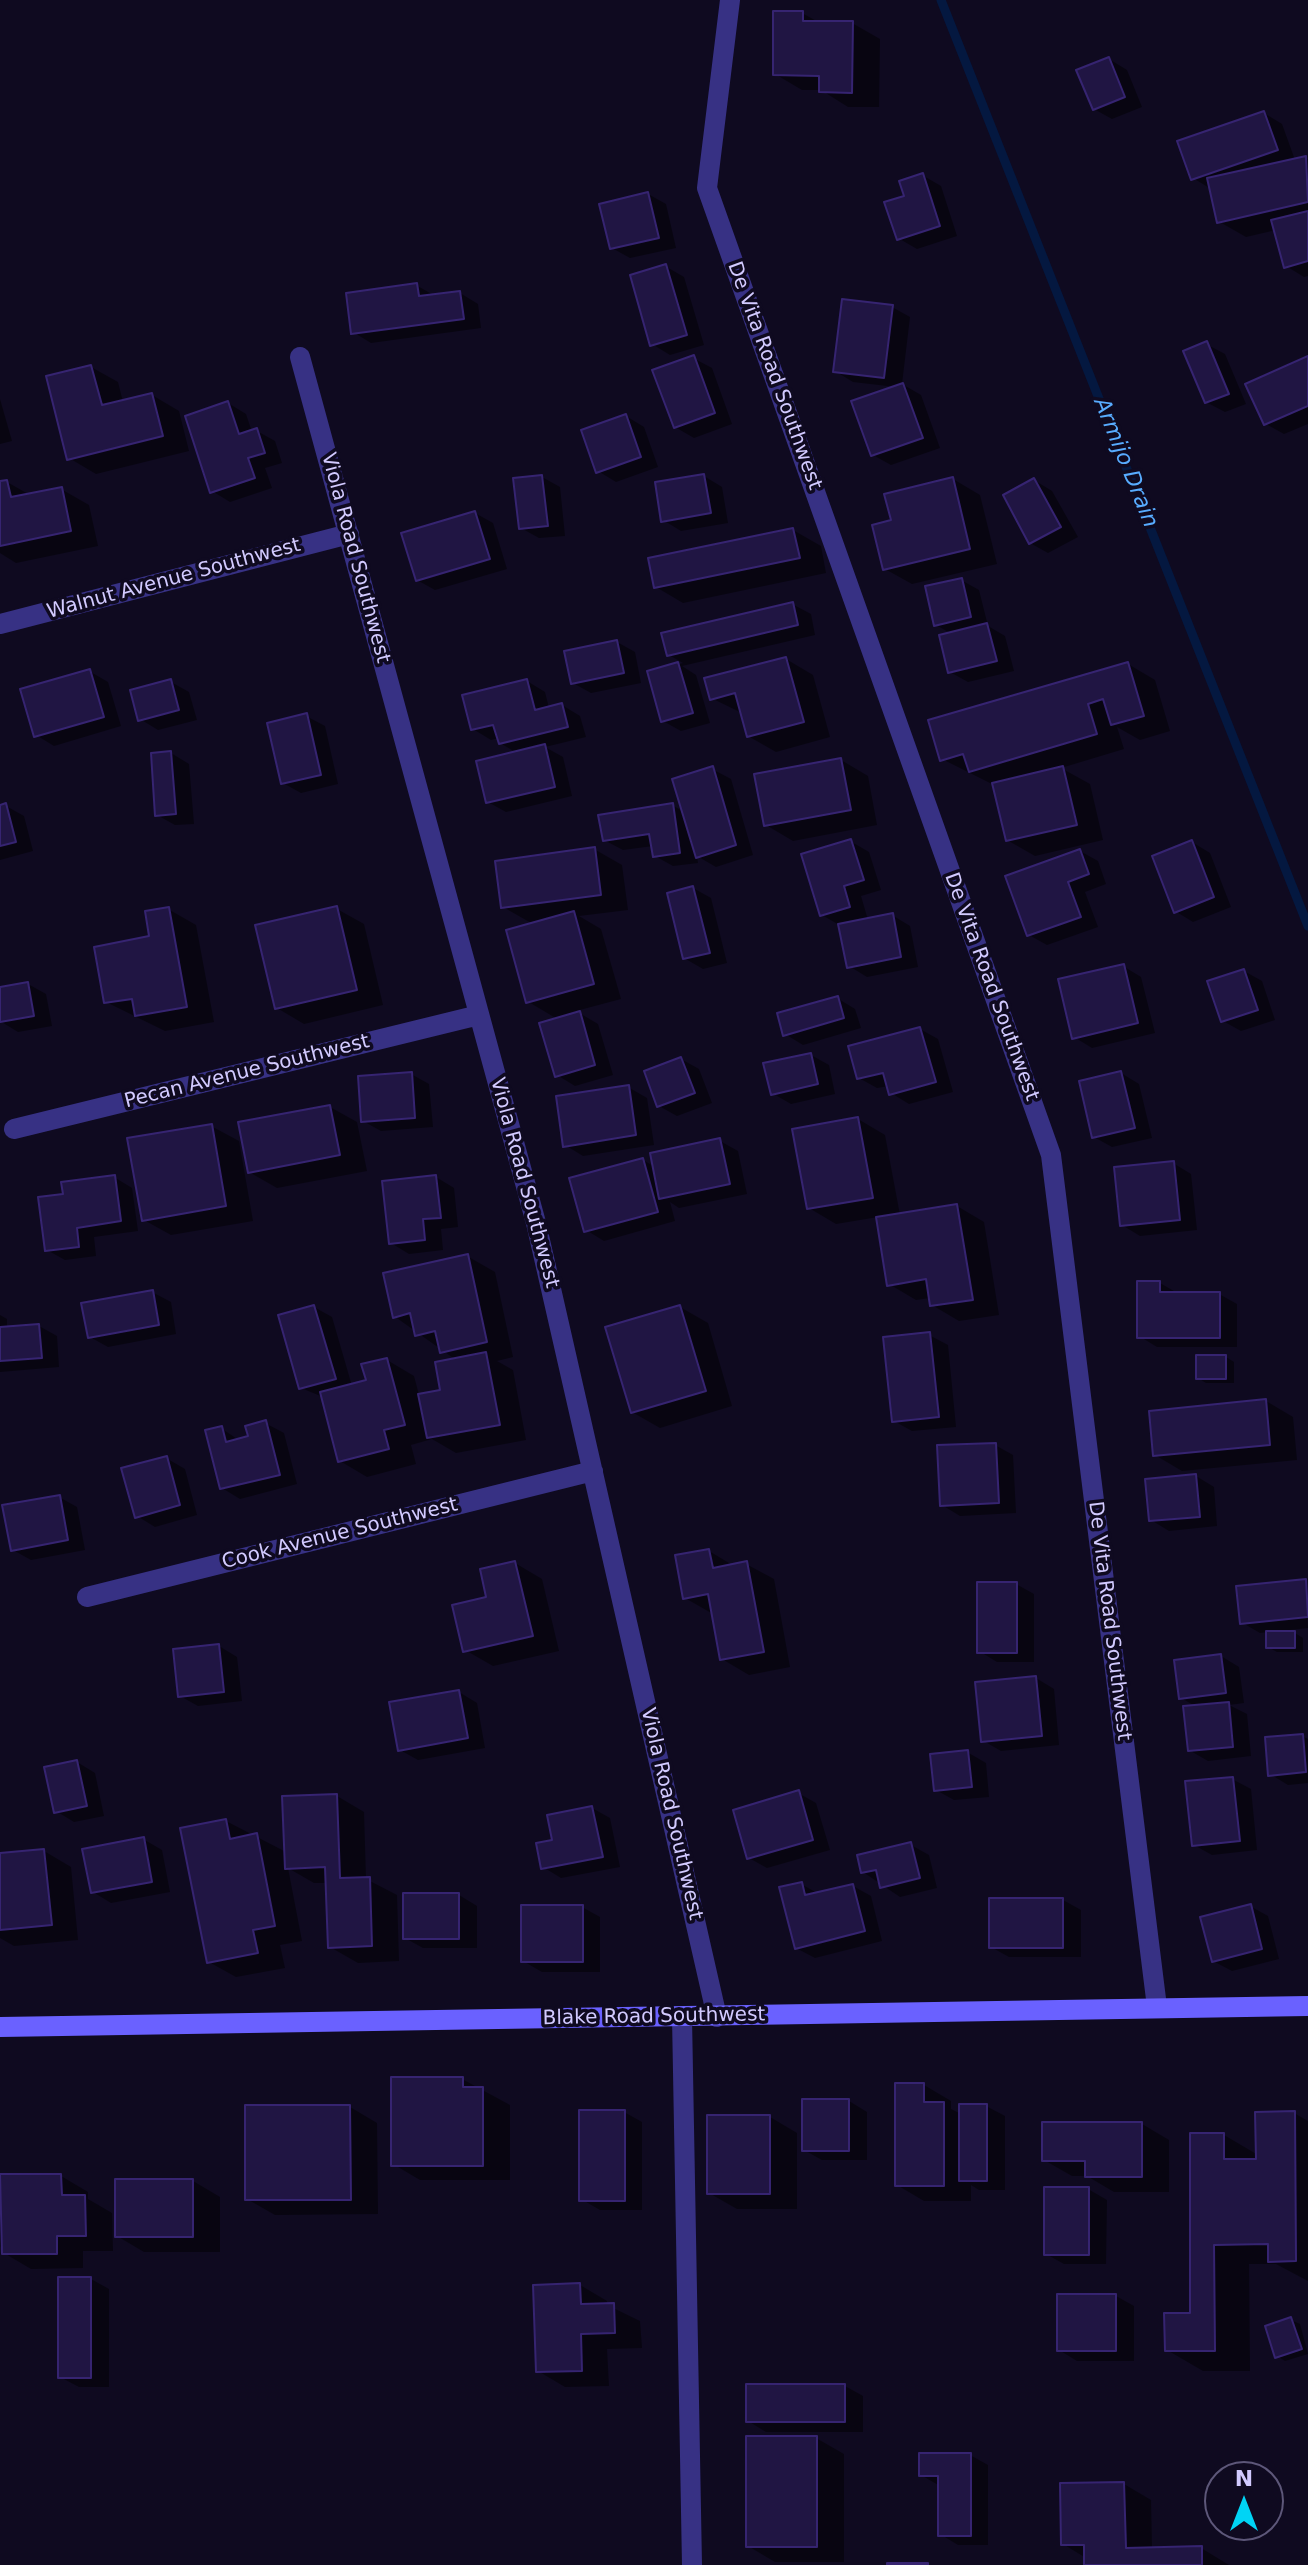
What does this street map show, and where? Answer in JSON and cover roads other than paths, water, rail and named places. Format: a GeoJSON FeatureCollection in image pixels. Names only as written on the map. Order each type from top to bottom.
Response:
{"type":"FeatureCollection","features":[{"type":"Feature","properties":{"kind":"street","name":"De Vita Road Southwest"},"geometry":{"type":"LineString","coordinates":[[730,0],[707,188],[1051,1155],[1157,2007]]}},
{"type":"Feature","properties":{"kind":"street","name":"Viola Road Southwest"},"geometry":{"type":"LineString","coordinates":[[300,357],[536,1223],[717,2017]]}},
{"type":"Feature","properties":{"kind":"street","name":"Walnut Avenue Southwest"},"geometry":{"type":"LineString","coordinates":[[0,624],[349,534]]}},
{"type":"Feature","properties":{"kind":"street","name":"Pecan Avenue Southwest"},"geometry":{"type":"LineString","coordinates":[[14,1129],[479,1015]]}},
{"type":"Feature","properties":{"kind":"street","name":"Cook Avenue Southwest"},"geometry":{"type":"LineString","coordinates":[[87,1597],[593,1471]]}},
{"type":"Feature","properties":{"kind":"street","name":"Blake Road Southwest"},"geometry":{"type":"LineString","coordinates":[[0,2027],[1308,2006]]}},
{"type":"Feature","properties":{"kind":"street"},"geometry":{"type":"LineString","coordinates":[[682,2017],[692,2565]]}},
{"type":"Feature","properties":{"kind":"waterway","name":"Armijo Drain"},"geometry":{"type":"LineString","coordinates":[[941,0],[1308,926]]}}]}
